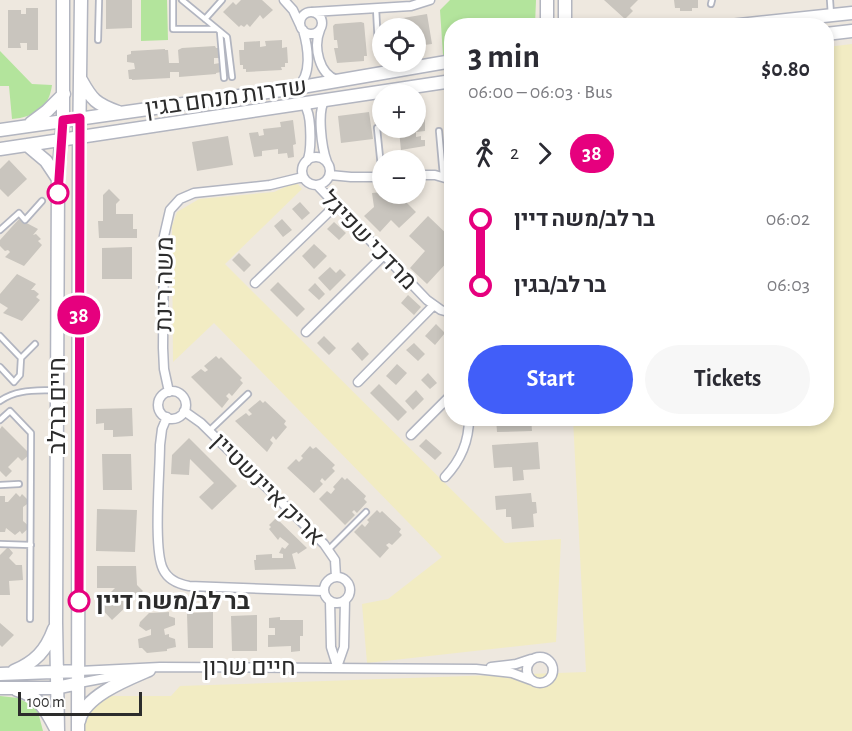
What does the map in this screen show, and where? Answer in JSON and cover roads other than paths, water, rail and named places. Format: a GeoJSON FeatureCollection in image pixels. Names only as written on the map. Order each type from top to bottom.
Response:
{"type":"FeatureCollection","features":[{"type":"Feature","properties":{"kind":"street","name":"חיים ברלב"},"geometry":{"type":"LineString","coordinates":[[58,731],[56,622],[58,179],[64,94],[63,0]]}},
{"type":"Feature","properties":{"kind":"street","name":"חיים ברלב"},"geometry":{"type":"LineString","coordinates":[[78,731],[81,0]]}},
{"type":"Feature","properties":{"kind":"street"},"geometry":{"type":"LineString","coordinates":[[284,0],[298,9],[319,16],[321,26]]}},
{"type":"Feature","properties":{"kind":"street"},"geometry":{"type":"LineString","coordinates":[[284,0],[295,12],[302,28],[312,34],[321,26]]}},
{"type":"Feature","properties":{"kind":"street"},"geometry":{"type":"LineString","coordinates":[[338,81],[328,76],[321,65],[317,39],[327,16],[359,4],[376,8],[411,6],[430,0]]}},
{"type":"Feature","properties":{"kind":"street"},"geometry":{"type":"LineString","coordinates":[[546,18],[547,0]]}},
{"type":"Feature","properties":{"kind":"street"},"geometry":{"type":"LineString","coordinates":[[565,0],[567,18]]}},
{"type":"Feature","properties":{"kind":"street"},"geometry":{"type":"LineString","coordinates":[[296,88],[303,82],[307,72],[302,17],[310,12],[341,10]]}},
{"type":"Feature","properties":{"kind":"street"},"geometry":{"type":"LineString","coordinates":[[803,18],[852,13]]}},
{"type":"Feature","properties":{"kind":"street"},"geometry":{"type":"LineString","coordinates":[[834,33],[852,31]]}},
{"type":"Feature","properties":{"kind":"street","name":"שדרות מנחם בגין"},"geometry":{"type":"LineString","coordinates":[[0,130],[296,88],[444,62]]}},
{"type":"Feature","properties":{"kind":"street"},"geometry":{"type":"LineString","coordinates":[[80,78],[91,98],[119,112]]}},
{"type":"Feature","properties":{"kind":"street","name":"שדרות מנחם בגין"},"geometry":{"type":"LineString","coordinates":[[0,149],[444,82]]}},
{"type":"Feature","properties":{"kind":"street"},"geometry":{"type":"LineString","coordinates":[[29,125],[64,94]]}},
{"type":"Feature","properties":{"kind":"street"},"geometry":{"type":"LineString","coordinates":[[297,103],[303,104],[308,111],[310,152],[303,168],[303,177],[309,183],[317,185],[325,182],[330,175],[323,147],[321,109],[328,98]]}},
{"type":"Feature","properties":{"kind":"street","name":"שדרות מנחם בגין"},"geometry":{"type":"LineString","coordinates":[[79,155],[105,134]]}},
{"type":"Feature","properties":{"kind":"street"},"geometry":{"type":"LineString","coordinates":[[27,145],[46,161],[58,179]]}},
{"type":"Feature","properties":{"kind":"street"},"geometry":{"type":"LineString","coordinates":[[307,161],[317,158],[327,162]]}},
{"type":"Feature","properties":{"kind":"street"},"geometry":{"type":"LineString","coordinates":[[330,175],[372,177]]}},
{"type":"Feature","properties":{"kind":"street"},"geometry":{"type":"LineString","coordinates":[[426,176],[444,178]]}},
{"type":"Feature","properties":{"kind":"street","name":"משה רינת"},"geometry":{"type":"LineString","coordinates":[[169,392],[164,369],[163,337],[164,237],[170,210],[180,199],[194,193],[270,185],[303,177]]}},
{"type":"Feature","properties":{"kind":"street","name":"מרדכי שפיגל"},"geometry":{"type":"LineString","coordinates":[[317,185],[434,305],[444,309]]}},
{"type":"Feature","properties":{"kind":"street"},"geometry":{"type":"LineString","coordinates":[[255,283],[336,205]]}},
{"type":"Feature","properties":{"kind":"street"},"geometry":{"type":"LineString","coordinates":[[306,332],[384,255]]}},
{"type":"Feature","properties":{"kind":"street"},"geometry":{"type":"LineString","coordinates":[[358,382],[434,305]]}},
{"type":"Feature","properties":{"kind":"street"},"geometry":{"type":"LineString","coordinates":[[169,392],[178,392],[183,396],[186,404],[184,411],[176,418],[167,417],[161,412],[159,404],[162,396],[169,392]]}},
{"type":"Feature","properties":{"kind":"street"},"geometry":{"type":"LineString","coordinates":[[411,435],[444,402]]}},
{"type":"Feature","properties":{"kind":"street","name":"אריק איינשטיין"},"geometry":{"type":"LineString","coordinates":[[184,411],[209,431],[329,549],[336,566],[336,577]]}},
{"type":"Feature","properties":{"kind":"street"},"geometry":{"type":"LineString","coordinates":[[167,417],[160,443],[158,548],[167,576],[176,583],[189,586],[323,591]]}},
{"type":"Feature","properties":{"kind":"street"},"geometry":{"type":"LineString","coordinates":[[445,477],[465,448],[469,426]]}},
{"type":"Feature","properties":{"kind":"street"},"geometry":{"type":"LineString","coordinates":[[336,577],[344,579],[349,585],[350,593],[345,600],[338,603],[330,601],[323,591],[327,581],[336,577]]}},
{"type":"Feature","properties":{"kind":"street"},"geometry":{"type":"LineString","coordinates":[[337,667],[344,647],[345,600]]}},
{"type":"Feature","properties":{"kind":"street","name":"חיים שרון"},"geometry":{"type":"LineString","coordinates":[[330,601],[331,647],[337,667]]}},
{"type":"Feature","properties":{"kind":"street"},"geometry":{"type":"LineString","coordinates":[[4,674],[25,666],[42,653],[50,640],[56,622]]}},
{"type":"Feature","properties":{"kind":"street"},"geometry":{"type":"LineString","coordinates":[[539,657],[547,659],[553,671],[550,679],[536,683],[531,680],[526,668],[533,659],[539,657]]}},
{"type":"Feature","properties":{"kind":"street","name":"חיים שרון"},"geometry":{"type":"LineString","coordinates":[[476,669],[516,664],[533,659]]}},
{"type":"Feature","properties":{"kind":"street","name":"חיים שרון"},"geometry":{"type":"LineString","coordinates":[[79,677],[154,669],[337,667],[476,669],[512,673],[531,680]]}},
{"type":"Feature","properties":{"kind":"street"},"geometry":{"type":"LineString","coordinates":[[78,731],[79,717],[90,703],[115,685],[154,669]]}},
{"type":"Feature","properties":{"kind":"street"},"geometry":{"type":"LineString","coordinates":[[4,674],[57,673],[79,677]]}},
{"type":"Feature","properties":{"kind":"street"},"geometry":{"type":"LineString","coordinates":[[4,688],[56,688],[79,677]]}},
{"type":"Feature","properties":{"kind":"street"},"geometry":{"type":"LineString","coordinates":[[4,688],[26,693],[39,701],[58,731]]}},
{"type":"Feature","properties":{"kind":"lane"},"geometry":{"type":"LineString","coordinates":[[98,40],[99,0]]}},
{"type":"Feature","properties":{"kind":"lane"},"geometry":{"type":"LineString","coordinates":[[173,0],[173,29],[219,30]]}},
{"type":"Feature","properties":{"kind":"lane"},"geometry":{"type":"LineString","coordinates":[[182,0],[227,37],[232,77]]}},
{"type":"Feature","properties":{"kind":"lane"},"geometry":{"type":"LineString","coordinates":[[205,19],[222,0]]}},
{"type":"Feature","properties":{"kind":"lane"},"geometry":{"type":"LineString","coordinates":[[830,0],[831,15]]}},
{"type":"Feature","properties":{"kind":"lane"},"geometry":{"type":"LineString","coordinates":[[376,8],[377,18]]}},
{"type":"Feature","properties":{"kind":"lane"},"geometry":{"type":"LineString","coordinates":[[219,30],[224,78]]}},
{"type":"Feature","properties":{"kind":"lane"},"geometry":{"type":"LineString","coordinates":[[439,131],[444,160]]}},
{"type":"Feature","properties":{"kind":"lane"},"geometry":{"type":"LineString","coordinates":[[0,230],[19,213],[25,220],[42,201]]}},
{"type":"Feature","properties":{"kind":"lane"},"geometry":{"type":"LineString","coordinates":[[0,336],[21,358]]}},
{"type":"Feature","properties":{"kind":"lane"},"geometry":{"type":"LineString","coordinates":[[0,367],[14,382],[20,375],[21,358],[35,344]]}},
{"type":"Feature","properties":{"kind":"lane"},"geometry":{"type":"LineString","coordinates":[[0,401],[22,391],[57,390]]}},
{"type":"Feature","properties":{"kind":"lane"},"geometry":{"type":"LineString","coordinates":[[209,431],[248,394]]}},
{"type":"Feature","properties":{"kind":"lane"},"geometry":{"type":"LineString","coordinates":[[0,420],[10,411],[31,433],[30,619]]}},
{"type":"Feature","properties":{"kind":"lane"},"geometry":{"type":"LineString","coordinates":[[0,485],[19,484]]}},
{"type":"Feature","properties":{"kind":"lane"},"geometry":{"type":"LineString","coordinates":[[329,549],[366,512]]}},
{"type":"Feature","properties":{"kind":"lane"},"geometry":{"type":"LineString","coordinates":[[0,544],[31,545]]}},
{"type":"Feature","properties":{"kind":"place","name":"בר לב/משה דיין"},"geometry":{"type":"Point","coordinates":[79,601]}}]}
